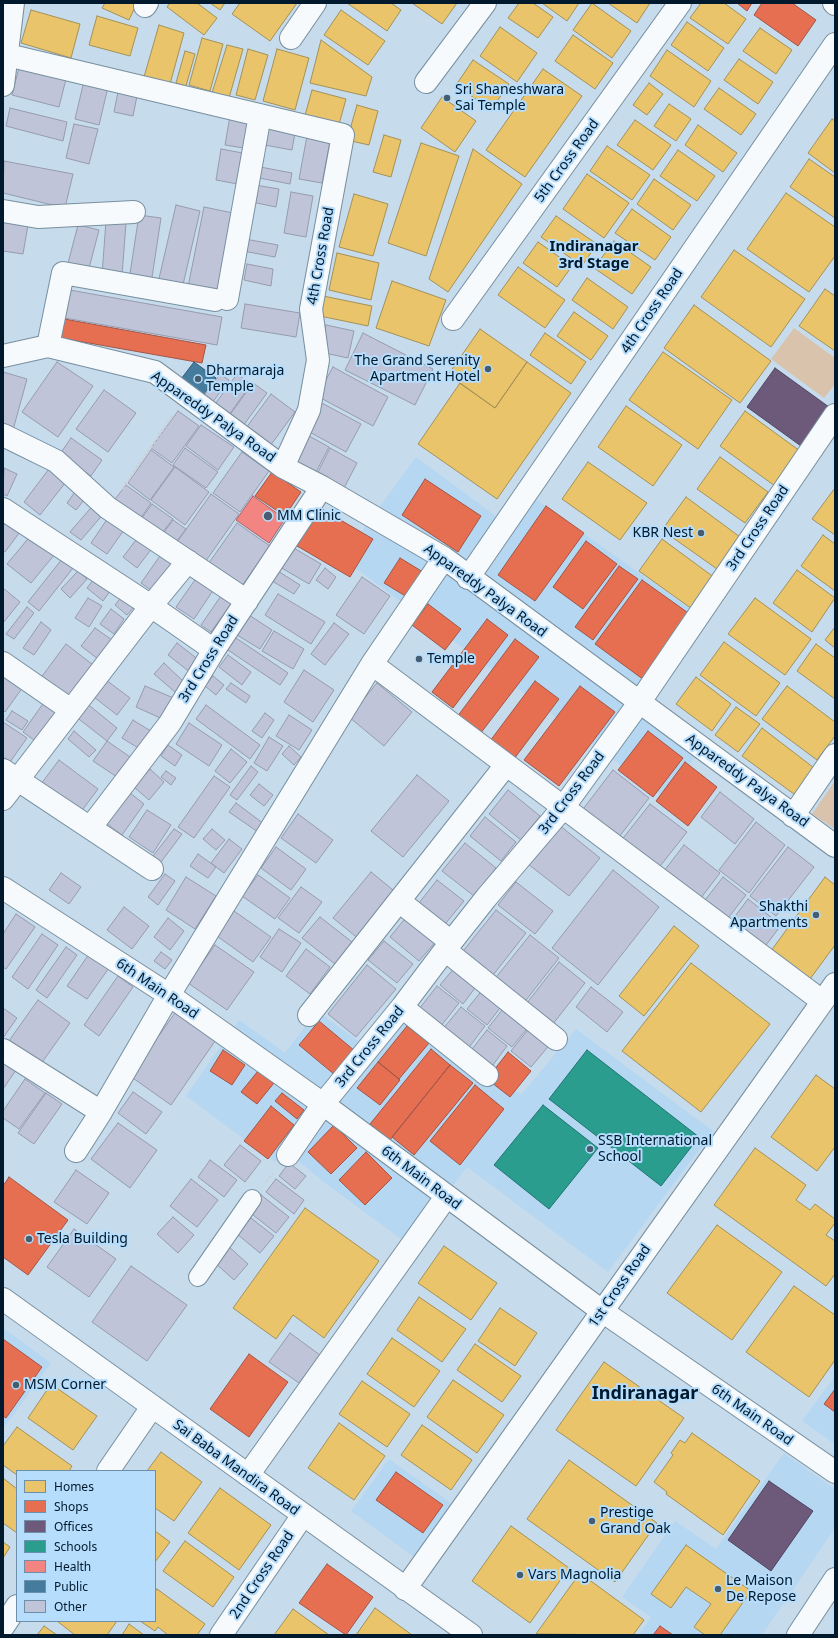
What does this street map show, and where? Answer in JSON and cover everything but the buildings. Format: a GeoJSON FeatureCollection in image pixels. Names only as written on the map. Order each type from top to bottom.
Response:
{"type":"FeatureCollection","features":[{"type":"Feature","properties":{"kind":"street"},"geometry":{"type":"LineString","coordinates":[[3,85],[5,54],[14,3]]}},
{"type":"Feature","properties":{"kind":"street"},"geometry":{"type":"LineString","coordinates":[[291,38],[316,3]]}},
{"type":"Feature","properties":{"kind":"street"},"geometry":{"type":"LineString","coordinates":[[426,82],[486,3]]}},
{"type":"Feature","properties":{"kind":"street","name":"5th Cross Road"},"geometry":{"type":"LineString","coordinates":[[453,319],[680,3]]}},
{"type":"Feature","properties":{"kind":"street","name":"4th Cross Road"},"geometry":{"type":"LineString","coordinates":[[468,578],[835,44]]}},
{"type":"Feature","properties":{"kind":"street"},"geometry":{"type":"LineString","coordinates":[[5,54],[260,115],[221,300],[63,273],[48,346]]}},
{"type":"Feature","properties":{"kind":"street","name":"4th Cross Road"},"geometry":{"type":"LineString","coordinates":[[260,115],[343,135],[311,309],[318,360],[317,367],[309,410],[283,467]]}},
{"type":"Feature","properties":{"kind":"street"},"geometry":{"type":"LineString","coordinates":[[3,211],[38,217],[134,212]]}},
{"type":"Feature","properties":{"kind":"street","name":"Appareddy Palya Road"},"geometry":{"type":"LineString","coordinates":[[3,356],[48,346],[155,372],[283,467],[322,487],[444,558],[468,578],[835,846]]}},
{"type":"Feature","properties":{"kind":"street","name":"3rd Cross Road"},"geometry":{"type":"LineString","coordinates":[[288,1155],[323,1104],[402,1007],[486,898],[562,809],[639,703],[835,415]]}},
{"type":"Feature","properties":{"kind":"street"},"geometry":{"type":"LineString","coordinates":[[3,435],[56,461],[108,508],[247,601]]}},
{"type":"Feature","properties":{"kind":"street","name":"3rd Cross Road"},"geometry":{"type":"LineString","coordinates":[[90,828],[170,723],[214,650],[322,487]]}},
{"type":"Feature","properties":{"kind":"street"},"geometry":{"type":"LineString","coordinates":[[3,509],[151,606],[214,650]]}},
{"type":"Feature","properties":{"kind":"street"},"geometry":{"type":"LineString","coordinates":[[76,1151],[101,1112],[169,995],[372,664],[444,558]]}},
{"type":"Feature","properties":{"kind":"street"},"geometry":{"type":"LineString","coordinates":[[3,799],[10,775],[71,710],[151,606],[188,561]]}},
{"type":"Feature","properties":{"kind":"street"},"geometry":{"type":"LineString","coordinates":[[3,663],[71,710]]}},
{"type":"Feature","properties":{"kind":"street"},"geometry":{"type":"LineString","coordinates":[[372,664],[562,809],[822,1001]]}},
{"type":"Feature","properties":{"kind":"street"},"geometry":{"type":"LineString","coordinates":[[793,816],[835,755]]}},
{"type":"Feature","properties":{"kind":"street"},"geometry":{"type":"LineString","coordinates":[[309,1015],[506,765]]}},
{"type":"Feature","properties":{"kind":"street"},"geometry":{"type":"LineString","coordinates":[[10,775],[152,869]]}},
{"type":"Feature","properties":{"kind":"street","name":"6th Main Road"},"geometry":{"type":"LineString","coordinates":[[3,888],[169,995],[323,1104],[446,1197],[602,1311],[835,1472]]}},
{"type":"Feature","properties":{"kind":"street"},"geometry":{"type":"LineString","coordinates":[[399,900],[448,946],[556,1039]]}},
{"type":"Feature","properties":{"kind":"street","name":"1st Cross Road"},"geometry":{"type":"LineString","coordinates":[[404,1589],[835,984]]}},
{"type":"Feature","properties":{"kind":"street"},"geometry":{"type":"LineString","coordinates":[[402,1007],[487,1075]]}},
{"type":"Feature","properties":{"kind":"street"},"geometry":{"type":"LineString","coordinates":[[3,1050],[101,1112]]}},
{"type":"Feature","properties":{"kind":"street"},"geometry":{"type":"LineString","coordinates":[[248,1475],[446,1197]]}},
{"type":"Feature","properties":{"kind":"street"},"geometry":{"type":"LineString","coordinates":[[198,1277],[252,1199]]}},
{"type":"Feature","properties":{"kind":"street","name":"Sai Baba Mandira Road"},"geometry":{"type":"LineString","coordinates":[[3,1299],[404,1589],[471,1635]]}},
{"type":"Feature","properties":{"kind":"street"},"geometry":{"type":"LineString","coordinates":[[109,1470],[152,1407]]}},
{"type":"Feature","properties":{"kind":"street","name":"2nd Cross Road"},"geometry":{"type":"LineString","coordinates":[[222,1635],[303,1516]]}},
{"type":"Feature","properties":{"kind":"street"},"geometry":{"type":"LineString","coordinates":[[798,1635],[835,1579]]}},
{"type":"Feature","properties":{"kind":"street"},"geometry":{"type":"LineString","coordinates":[[3,1627],[16,1608]]}},
{"type":"Feature","properties":{"kind":"path"},"geometry":{"type":"LineString","coordinates":[[123,487],[187,395]]}},
{"type":"Feature","properties":{"kind":"path"},"geometry":{"type":"LineString","coordinates":[[252,1199],[288,1155]]}},
{"type":"Feature","properties":{"kind":"shaded area"},"geometry":{"type":"Polygon","coordinates":[[[794,328],[835,358],[835,384],[824,398],[771,359],[794,328]]]}},
{"type":"Feature","properties":{"kind":"shaded area"},"geometry":{"type":"Polygon","coordinates":[[[416,457],[512,528],[534,498],[694,612],[629,704],[698,753],[665,798],[342,558],[416,457]]]}},
{"type":"Feature","properties":{"kind":"shaded area"},"geometry":{"type":"Polygon","coordinates":[[[835,781],[835,829],[812,814],[835,781]]]}},
{"type":"Feature","properties":{"kind":"shaded area"},"geometry":{"type":"Polygon","coordinates":[[[398,998],[521,1095],[576,1029],[713,1131],[608,1272],[467,1167],[408,1244],[321,1180],[283,1148],[275,1162],[186,1096],[239,1020],[285,1053],[317,1011],[362,1044],[398,998]]]}},
{"type":"Feature","properties":{"kind":"shaded area","name":"MSM Corner"},"geometry":{"type":"Polygon","coordinates":[[[3,1328],[51,1363],[5,1426],[3,1425],[3,1328]]]}},
{"type":"Feature","properties":{"kind":"shaded area"},"geometry":{"type":"Polygon","coordinates":[[[835,1376],[835,1444],[802,1421],[835,1376]]]}},
{"type":"Feature","properties":{"kind":"shaded area"},"geometry":{"type":"Polygon","coordinates":[[[784,1453],[835,1489],[835,1528],[762,1635],[639,1635],[651,1617],[622,1597],[675,1521],[716,1549],[784,1453]]]}},
{"type":"Feature","properties":{"kind":"shaded area"},"geometry":{"type":"Polygon","coordinates":[[[389,1459],[452,1504],[414,1557],[351,1511],[389,1459]]]}},
{"type":"Feature","properties":{"kind":"place","name":"Sri Shaneshwara Sai Temple"},"geometry":{"type":"Point","coordinates":[447,98]}},
{"type":"Feature","properties":{"kind":"place","name":"The Grand Serenity Apartment Hotel"},"geometry":{"type":"Point","coordinates":[488,369]}},
{"type":"Feature","properties":{"kind":"place","name":"Dharmaraja Temple"},"geometry":{"type":"Point","coordinates":[198,379]}},
{"type":"Feature","properties":{"kind":"place","name":"MM Clinic"},"geometry":{"type":"Point","coordinates":[268,516]}},
{"type":"Feature","properties":{"kind":"place","name":"KBR Nest"},"geometry":{"type":"Point","coordinates":[701,533]}},
{"type":"Feature","properties":{"kind":"place","name":"Temple"},"geometry":{"type":"Point","coordinates":[419,659]}},
{"type":"Feature","properties":{"kind":"place","name":"Shakthi Apartments"},"geometry":{"type":"Point","coordinates":[816,915]}},
{"type":"Feature","properties":{"kind":"place","name":"SSB International School"},"geometry":{"type":"Point","coordinates":[590,1149]}},
{"type":"Feature","properties":{"kind":"place","name":"Tesla Building"},"geometry":{"type":"Point","coordinates":[29,1239]}},
{"type":"Feature","properties":{"kind":"place","name":"MSM Corner"},"geometry":{"type":"Point","coordinates":[16,1385]}},
{"type":"Feature","properties":{"kind":"place","name":"Prestige Grand Oak"},"geometry":{"type":"Point","coordinates":[592,1521]}},
{"type":"Feature","properties":{"kind":"place","name":"Vars Magnolia"},"geometry":{"type":"Point","coordinates":[520,1575]}},
{"type":"Feature","properties":{"kind":"place","name":"Le Maison De Repose"},"geometry":{"type":"Point","coordinates":[718,1589]}},
{"type":"Feature","properties":{"kind":"district","name":"Indiranagar 3rd Stage"},"geometry":{"type":"Point","coordinates":[594,256]}},
{"type":"Feature","properties":{"kind":"district","name":"Indiranagar"},"geometry":{"type":"Point","coordinates":[645,1394]}}]}
